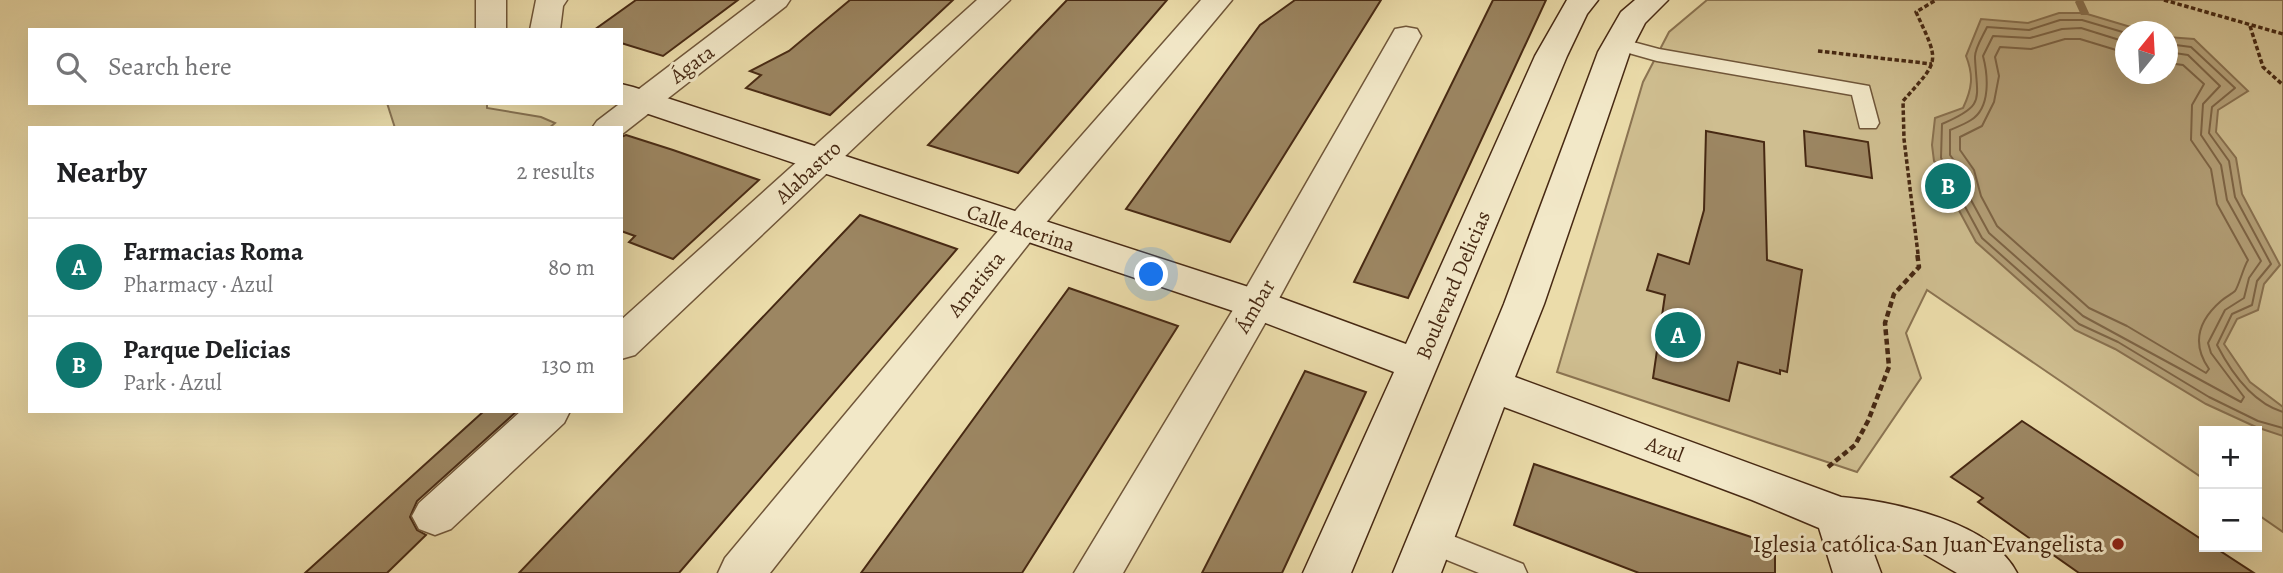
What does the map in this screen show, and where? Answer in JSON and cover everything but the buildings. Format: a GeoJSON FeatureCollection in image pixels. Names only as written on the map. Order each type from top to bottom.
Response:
{"type":"FeatureCollection","features":[{"type":"Feature","properties":{"kind":"street"},"geometry":{"type":"LineString","coordinates":[[491,0],[494,5],[491,28]]}},
{"type":"Feature","properties":{"kind":"street"},"geometry":{"type":"LineString","coordinates":[[545,28],[548,4],[552,0]]}},
{"type":"Feature","properties":{"kind":"street","name":"Ágata"},"geometry":{"type":"LineString","coordinates":[[611,126],[632,98],[775,0]]}},
{"type":"Feature","properties":{"kind":"street","name":"Alabastro"},"geometry":{"type":"LineString","coordinates":[[623,342],[995,0]]}},
{"type":"Feature","properties":{"kind":"street","name":"Amatista"},"geometry":{"type":"LineString","coordinates":[[742,573],[1021,228],[1216,0]]}},
{"type":"Feature","properties":{"kind":"street","name":"Boulevard Delicias"},"geometry":{"type":"LineString","coordinates":[[1327,573],[1551,57],[1573,12],[1583,0]]}},
{"type":"Feature","properties":{"kind":"street"},"geometry":{"type":"LineString","coordinates":[[1424,556],[1524,304],[1618,44],[1632,18],[1653,0]]}},
{"type":"Feature","properties":{"kind":"street","name":"Ámbar"},"geometry":{"type":"LineString","coordinates":[[1098,573],[1256,304],[1406,36]]}},
{"type":"Feature","properties":{"kind":"street","name":"Calle Acerina"},"geometry":{"type":"LineString","coordinates":[[632,98],[1256,304],[1419,365]]}},
{"type":"Feature","properties":{"kind":"street","name":"Azul"},"geometry":{"type":"LineString","coordinates":[[1491,385],[1819,508],[1888,522],[1930,535],[1962,550],[1993,573]]}},
{"type":"Feature","properties":{"kind":"street"},"geometry":{"type":"LineString","coordinates":[[435,516],[547,413]]}},
{"type":"Feature","properties":{"kind":"street"},"geometry":{"type":"LineString","coordinates":[[1819,508],[1857,573]]}},
{"type":"Feature","properties":{"kind":"lane"},"geometry":{"type":"LineString","coordinates":[[1618,44],[1657,55],[1862,90],[1868,123]]}},
{"type":"Feature","properties":{"kind":"lane"},"geometry":{"type":"LineString","coordinates":[[1424,556],[1512,573]]}},
{"type":"Feature","properties":{"kind":"path"},"geometry":{"type":"LineString","coordinates":[[1819,508],[1831,464],[1856,445],[1889,367],[1885,323],[1894,294],[1919,267],[1904,139],[1903,101],[1927,76],[1933,61],[1932,43],[1916,12],[1936,0]]}},
{"type":"Feature","properties":{"kind":"path"},"geometry":{"type":"LineString","coordinates":[[2164,0],[2283,34]]}},
{"type":"Feature","properties":{"kind":"path"},"geometry":{"type":"LineString","coordinates":[[2250,26],[2257,55],[2268,77],[2283,85]]}},
{"type":"Feature","properties":{"kind":"shaded area"},"geometry":{"type":"Polygon","coordinates":[[[1707,0],[2283,0],[2283,532],[2262,517],[2262,426],[2199,426],[2199,476],[1927,290],[1906,333],[1921,378],[1857,472],[1557,372],[1643,82],[1669,32],[1707,0]]]}},
{"type":"Feature","properties":{"kind":"shaded area"},"geometry":{"type":"Polygon","coordinates":[[[388,105],[487,105],[487,108],[541,117],[555,123],[551,126],[394,126],[388,105]]]}},
{"type":"Feature","properties":{"kind":"water"},"geometry":{"type":"Polygon","coordinates":[[[2059,13],[2084,13],[2115,22],[2115,84],[2178,84],[2178,38],[2194,39],[2248,91],[2218,110],[2216,132],[2236,158],[2242,194],[2280,265],[2264,284],[2258,310],[2237,319],[2224,344],[2250,382],[2283,407],[2283,436],[2206,404],[2115,349],[2075,330],[1976,242],[1956,205],[1950,180],[1934,161],[1932,145],[1935,118],[1963,108],[1971,82],[1966,56],[1981,19],[2028,23],[2059,13]]]}},
{"type":"Feature","properties":{"kind":"waterway"},"geometry":{"type":"LineString","coordinates":[[2080,2],[2084,13]]}},
{"type":"Feature","properties":{"kind":"place","name":"Parque Delicias"},"geometry":{"type":"Point","coordinates":[1948,186]}},
{"type":"Feature","properties":{"kind":"place","name":"Farmacias Roma"},"geometry":{"type":"Point","coordinates":[1678,335]}},
{"type":"Feature","properties":{"kind":"place","name":"Iglesia católica San Juan Evangelista"},"geometry":{"type":"Point","coordinates":[2118,544]}}]}
